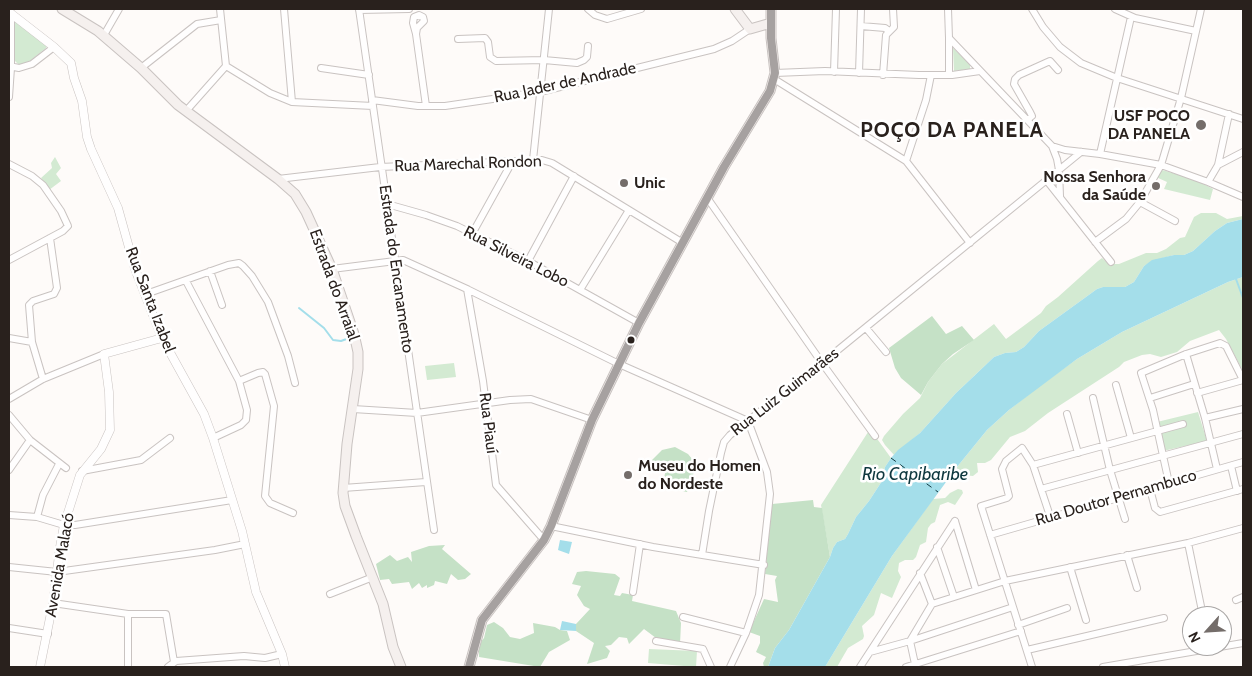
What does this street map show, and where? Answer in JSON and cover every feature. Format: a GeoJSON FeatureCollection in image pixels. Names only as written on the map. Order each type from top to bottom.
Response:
{"type":"FeatureCollection","features":[{"type":"Feature","properties":{"kind":"main road","name":"Estrada do Arraial"},"geometry":{"type":"LineString","coordinates":[[62,9],[104,35],[186,111],[278,178],[294,194],[306,212],[332,270],[354,334],[358,352],[358,369],[347,444],[343,488],[345,506],[383,604],[393,647],[401,667]]}},
{"type":"Feature","properties":{"kind":"main road"},"geometry":{"type":"LineString","coordinates":[[735,9],[750,29],[771,33]]}},
{"type":"Feature","properties":{"kind":"main road"},"geometry":{"type":"LineString","coordinates":[[469,667],[482,620],[544,540],[592,420],[639,323],[724,167],[766,97],[775,76],[771,9]]}},
{"type":"Feature","properties":{"kind":"main road","name":"Rua Jader de Andrade"},"geometry":{"type":"LineString","coordinates":[[750,29],[771,22]]}},
{"type":"Feature","properties":{"kind":"street"},"geometry":{"type":"LineString","coordinates":[[104,35],[119,9]]}},
{"type":"Feature","properties":{"kind":"street"},"geometry":{"type":"LineString","coordinates":[[186,111],[226,66],[220,9]]}},
{"type":"Feature","properties":{"kind":"street"},"geometry":{"type":"LineString","coordinates":[[284,9],[292,102]]}},
{"type":"Feature","properties":{"kind":"street"},"geometry":{"type":"LineString","coordinates":[[359,9],[410,9]]}},
{"type":"Feature","properties":{"kind":"street","name":"Estrada do Encanamento"},"geometry":{"type":"LineString","coordinates":[[359,9],[380,167],[434,530]]}},
{"type":"Feature","properties":{"kind":"street"},"geometry":{"type":"LineString","coordinates":[[533,160],[549,9]]}},
{"type":"Feature","properties":{"kind":"street"},"geometry":{"type":"LineString","coordinates":[[588,9],[595,15],[607,19],[641,9]]}},
{"type":"Feature","properties":{"kind":"street"},"geometry":{"type":"LineString","coordinates":[[834,72],[836,9]]}},
{"type":"Feature","properties":{"kind":"street"},"geometry":{"type":"LineString","coordinates":[[859,73],[861,9]]}},
{"type":"Feature","properties":{"kind":"street"},"geometry":{"type":"LineString","coordinates":[[883,75],[886,35],[894,26],[893,9]]}},
{"type":"Feature","properties":{"kind":"street"},"geometry":{"type":"LineString","coordinates":[[948,9],[949,75]]}},
{"type":"Feature","properties":{"kind":"street"},"geometry":{"type":"LineString","coordinates":[[1032,9],[1043,27],[1060,47],[1081,63],[1118,78],[1243,119]]}},
{"type":"Feature","properties":{"kind":"street"},"geometry":{"type":"LineString","coordinates":[[1115,9],[1131,17],[1196,31]]}},
{"type":"Feature","properties":{"kind":"street"},"geometry":{"type":"LineString","coordinates":[[1095,242],[1126,219],[1140,202],[1161,165],[1181,98],[1201,9]]}},
{"type":"Feature","properties":{"kind":"street"},"geometry":{"type":"LineString","coordinates":[[9,97],[11,11]]}},
{"type":"Feature","properties":{"kind":"street","name":"Rua Santa Izabel"},"geometry":{"type":"LineString","coordinates":[[11,11],[71,63],[83,107],[89,143],[118,208],[135,269],[162,338],[204,414],[213,438],[245,544],[259,599],[282,654],[285,667]]}},
{"type":"Feature","properties":{"kind":"street"},"geometry":{"type":"LineString","coordinates":[[1100,154],[1131,17]]}},
{"type":"Feature","properties":{"kind":"street"},"geometry":{"type":"LineString","coordinates":[[141,68],[197,24],[221,20]]}},
{"type":"Feature","properties":{"kind":"street"},"geometry":{"type":"LineString","coordinates":[[861,26],[886,28],[889,30]]}},
{"type":"Feature","properties":{"kind":"street","name":"Rua Jader de Andrade"},"geometry":{"type":"LineString","coordinates":[[226,66],[270,93],[292,102],[445,106],[540,92],[714,49],[732,41],[750,29]]}},
{"type":"Feature","properties":{"kind":"street"},"geometry":{"type":"LineString","coordinates":[[416,34],[426,106]]}},
{"type":"Feature","properties":{"kind":"street"},"geometry":{"type":"LineString","coordinates":[[458,39],[485,38],[488,42],[490,57],[494,61],[544,60],[581,62],[587,57],[588,46]]}},
{"type":"Feature","properties":{"kind":"street"},"geometry":{"type":"LineString","coordinates":[[949,38],[1052,146],[1059,170],[1060,197]]}},
{"type":"Feature","properties":{"kind":"street"},"geometry":{"type":"LineString","coordinates":[[10,67],[19,68],[32,64],[54,47]]}},
{"type":"Feature","properties":{"kind":"street"},"geometry":{"type":"LineString","coordinates":[[1027,120],[1032,116],[1014,84],[1015,79],[1019,75],[1050,61],[1058,70]]}},
{"type":"Feature","properties":{"kind":"street"},"geometry":{"type":"LineString","coordinates":[[321,68],[368,75]]}},
{"type":"Feature","properties":{"kind":"street"},"geometry":{"type":"LineString","coordinates":[[775,76],[834,72],[883,75],[949,75],[980,71]]}},
{"type":"Feature","properties":{"kind":"street"},"geometry":{"type":"LineString","coordinates":[[906,161],[926,100],[931,75]]}},
{"type":"Feature","properties":{"kind":"street"},"geometry":{"type":"LineString","coordinates":[[775,76],[906,161],[970,243]]}},
{"type":"Feature","properties":{"kind":"street"},"geometry":{"type":"LineString","coordinates":[[1208,182],[1218,165],[1229,114]]}},
{"type":"Feature","properties":{"kind":"street"},"geometry":{"type":"LineString","coordinates":[[1052,146],[1161,165],[1243,197]]}},
{"type":"Feature","properties":{"kind":"street","name":"Rua Luiz Guimarães"},"geometry":{"type":"LineString","coordinates":[[702,555],[709,511],[724,442],[730,435],[866,328],[1082,152]]}},
{"type":"Feature","properties":{"kind":"street"},"geometry":{"type":"LineString","coordinates":[[1218,165],[1243,152]]}},
{"type":"Feature","properties":{"kind":"street","name":"Rua Marechal Rondon"},"geometry":{"type":"LineString","coordinates":[[278,178],[380,167],[533,160],[552,163],[683,243]]}},
{"type":"Feature","properties":{"kind":"street"},"geometry":{"type":"LineString","coordinates":[[472,234],[512,162]]}},
{"type":"Feature","properties":{"kind":"street"},"geometry":{"type":"LineString","coordinates":[[9,164],[32,176],[43,185],[68,227],[9,260]]}},
{"type":"Feature","properties":{"kind":"street"},"geometry":{"type":"LineString","coordinates":[[528,261],[574,176]]}},
{"type":"Feature","properties":{"kind":"street"},"geometry":{"type":"LineString","coordinates":[[1047,181],[1111,262]]}},
{"type":"Feature","properties":{"kind":"street"},"geometry":{"type":"LineString","coordinates":[[708,199],[875,436]]}},
{"type":"Feature","properties":{"kind":"street"},"geometry":{"type":"LineString","coordinates":[[1140,202],[1175,221]]}},
{"type":"Feature","properties":{"kind":"street","name":"Rua Silveira Lobo"},"geometry":{"type":"LineString","coordinates":[[387,204],[426,215],[472,234],[528,261],[639,323]]}},
{"type":"Feature","properties":{"kind":"street"},"geometry":{"type":"LineString","coordinates":[[580,290],[628,210]]}},
{"type":"Feature","properties":{"kind":"street"},"geometry":{"type":"LineString","coordinates":[[43,379],[32,342],[29,305],[33,301],[54,294],[58,288],[50,238]]}},
{"type":"Feature","properties":{"kind":"street"},"geometry":{"type":"LineString","coordinates":[[332,270],[403,260],[467,289],[619,364],[748,422],[767,472],[770,494],[764,565],[756,608],[730,667]]}},
{"type":"Feature","properties":{"kind":"street"},"geometry":{"type":"LineString","coordinates":[[146,294],[234,264],[243,266],[252,276],[268,302],[288,356],[295,383]]}},
{"type":"Feature","properties":{"kind":"street"},"geometry":{"type":"LineString","coordinates":[[210,272],[222,305]]}},
{"type":"Feature","properties":{"kind":"street"},"geometry":{"type":"LineString","coordinates":[[186,281],[239,381],[247,410],[246,420],[241,425],[213,438]]}},
{"type":"Feature","properties":{"kind":"street","name":"Rua Piauí"},"geometry":{"type":"LineString","coordinates":[[467,289],[483,381],[496,485],[544,540]]}},
{"type":"Feature","properties":{"kind":"street"},"geometry":{"type":"LineString","coordinates":[[866,328],[886,352]]}},
{"type":"Feature","properties":{"kind":"street"},"geometry":{"type":"LineString","coordinates":[[9,338],[32,342]]}},
{"type":"Feature","properties":{"kind":"street"},"geometry":{"type":"LineString","coordinates":[[9,399],[43,379],[104,354],[162,338]]}},
{"type":"Feature","properties":{"kind":"street"},"geometry":{"type":"LineString","coordinates":[[1170,483],[1150,398],[1142,373],[1186,354],[1217,343],[1223,344],[1226,346],[1243,380],[1197,393]]}},
{"type":"Feature","properties":{"kind":"street","name":"Avenida Malacó"},"geometry":{"type":"LineString","coordinates":[[40,667],[48,634],[64,525],[82,472],[101,449],[110,430],[109,392],[104,354]]}},
{"type":"Feature","properties":{"kind":"street"},"geometry":{"type":"LineString","coordinates":[[1186,354],[1212,443],[1217,470]]}},
{"type":"Feature","properties":{"kind":"street"},"geometry":{"type":"LineString","coordinates":[[239,381],[258,373],[263,372],[265,374],[274,406],[265,496],[270,503],[293,513]]}},
{"type":"Feature","properties":{"kind":"street"},"geometry":{"type":"LineString","coordinates":[[1150,398],[1194,384]]}},
{"type":"Feature","properties":{"kind":"street"},"geometry":{"type":"LineString","coordinates":[[1116,385],[1131,438]]}},
{"type":"Feature","properties":{"kind":"street"},"geometry":{"type":"LineString","coordinates":[[1093,398],[1110,470],[1125,519]]}},
{"type":"Feature","properties":{"kind":"street"},"geometry":{"type":"LineString","coordinates":[[353,409],[417,413],[485,403],[531,399],[592,420]]}},
{"type":"Feature","properties":{"kind":"street"},"geometry":{"type":"LineString","coordinates":[[1205,418],[1243,409]]}},
{"type":"Feature","properties":{"kind":"street"},"geometry":{"type":"LineString","coordinates":[[1067,414],[1078,452]]}},
{"type":"Feature","properties":{"kind":"street"},"geometry":{"type":"LineString","coordinates":[[9,415],[30,440],[66,468]]}},
{"type":"Feature","properties":{"kind":"street"},"geometry":{"type":"LineString","coordinates":[[1033,465],[1183,424]]}},
{"type":"Feature","properties":{"kind":"street"},"geometry":{"type":"LineString","coordinates":[[1041,489],[1243,434]]}},
{"type":"Feature","properties":{"kind":"street"},"geometry":{"type":"LineString","coordinates":[[82,472],[141,460],[170,438]]}},
{"type":"Feature","properties":{"kind":"street"},"geometry":{"type":"LineString","coordinates":[[9,470],[30,440]]}},
{"type":"Feature","properties":{"kind":"street"},"geometry":{"type":"LineString","coordinates":[[1032,667],[981,506],[1007,498],[1009,493],[1002,469],[1006,461],[1022,448],[1033,465],[1050,516]]}},
{"type":"Feature","properties":{"kind":"street","name":"Rua Doutor Pernambuco"},"geometry":{"type":"LineString","coordinates":[[990,535],[1050,516],[1243,462]]}},
{"type":"Feature","properties":{"kind":"street"},"geometry":{"type":"LineString","coordinates":[[37,517],[43,495],[59,464]]}},
{"type":"Feature","properties":{"kind":"street"},"geometry":{"type":"LineString","coordinates":[[1150,489],[1160,512],[1240,490],[1231,466]]}},
{"type":"Feature","properties":{"kind":"street"},"geometry":{"type":"LineString","coordinates":[[343,488],[426,482]]}},
{"type":"Feature","properties":{"kind":"street"},"geometry":{"type":"LineString","coordinates":[[9,515],[37,517],[64,525],[232,500]]}},
{"type":"Feature","properties":{"kind":"street"},"geometry":{"type":"LineString","coordinates":[[860,667],[955,521],[976,590]]}},
{"type":"Feature","properties":{"kind":"street"},"geometry":{"type":"LineString","coordinates":[[551,526],[640,544],[764,565]]}},
{"type":"Feature","properties":{"kind":"street"},"geometry":{"type":"LineString","coordinates":[[915,664],[910,641],[932,604],[1004,581],[1243,530]]}},
{"type":"Feature","properties":{"kind":"street"},"geometry":{"type":"LineString","coordinates":[[1188,543],[1202,606]]}},
{"type":"Feature","properties":{"kind":"street"},"geometry":{"type":"LineString","coordinates":[[9,567],[57,572],[215,550],[245,544]]}},
{"type":"Feature","properties":{"kind":"street"},"geometry":{"type":"LineString","coordinates":[[633,592],[640,544]]}},
{"type":"Feature","properties":{"kind":"street"},"geometry":{"type":"LineString","coordinates":[[937,547],[954,597]]}},
{"type":"Feature","properties":{"kind":"street"},"geometry":{"type":"LineString","coordinates":[[1127,555],[1137,588]]}},
{"type":"Feature","properties":{"kind":"street"},"geometry":{"type":"LineString","coordinates":[[1070,567],[1086,620]]}},
{"type":"Feature","properties":{"kind":"street"},"geometry":{"type":"LineString","coordinates":[[920,573],[932,604]]}},
{"type":"Feature","properties":{"kind":"street"},"geometry":{"type":"LineString","coordinates":[[330,594],[373,577]]}},
{"type":"Feature","properties":{"kind":"street"},"geometry":{"type":"LineString","coordinates":[[53,603],[128,614],[166,614],[174,662]]}},
{"type":"Feature","properties":{"kind":"street"},"geometry":{"type":"LineString","coordinates":[[870,652],[910,641],[1013,607]]}},
{"type":"Feature","properties":{"kind":"street"},"geometry":{"type":"LineString","coordinates":[[906,667],[1020,628],[1067,608]]}},
{"type":"Feature","properties":{"kind":"street"},"geometry":{"type":"LineString","coordinates":[[128,614],[128,667]]}},
{"type":"Feature","properties":{"kind":"street"},"geometry":{"type":"LineString","coordinates":[[683,617],[746,633]]}},
{"type":"Feature","properties":{"kind":"street"},"geometry":{"type":"LineString","coordinates":[[1027,650],[1164,618]]}},
{"type":"Feature","properties":{"kind":"street"},"geometry":{"type":"LineString","coordinates":[[9,628],[48,634]]}},
{"type":"Feature","properties":{"kind":"street"},"geometry":{"type":"LineString","coordinates":[[656,641],[703,649],[711,667]]}},
{"type":"Feature","properties":{"kind":"street"},"geometry":{"type":"LineString","coordinates":[[1103,667],[1182,652]]}},
{"type":"Feature","properties":{"kind":"street"},"geometry":{"type":"LineString","coordinates":[[168,667],[174,662],[233,656],[265,658],[282,654]]}},
{"type":"Feature","properties":{"kind":"green space"},"geometry":{"type":"Polygon","coordinates":[[[16,21],[47,45],[46,48],[25,65],[19,65],[15,61],[13,22],[16,21]]]}},
{"type":"Feature","properties":{"kind":"green space"},"geometry":{"type":"Polygon","coordinates":[[[953,48],[970,65],[970,69],[954,71],[953,48]]]}},
{"type":"Feature","properties":{"kind":"green space"},"geometry":{"type":"Polygon","coordinates":[[[55,157],[61,168],[56,174],[61,181],[49,190],[41,178],[52,168],[51,163],[55,157]]]}},
{"type":"Feature","properties":{"kind":"green space"},"geometry":{"type":"Polygon","coordinates":[[[1162,170],[1194,179],[1213,189],[1210,200],[1164,189],[1167,182],[1156,177],[1162,170]]]}},
{"type":"Feature","properties":{"kind":"green space"},"geometry":{"type":"Polygon","coordinates":[[[1201,213],[1216,213],[1227,219],[1243,216],[1243,219],[1227,223],[1193,251],[1184,255],[1174,255],[1152,261],[1144,266],[1134,282],[1125,287],[1103,287],[1097,289],[1039,331],[1024,347],[1016,352],[994,357],[956,393],[920,433],[894,455],[885,445],[882,440],[884,436],[920,398],[928,382],[942,364],[994,324],[1006,339],[1041,313],[1046,306],[1102,258],[1109,264],[1119,264],[1146,253],[1157,253],[1166,249],[1180,238],[1185,237],[1194,217],[1201,213]]]}},
{"type":"Feature","properties":{"kind":"green space"},"geometry":{"type":"Polygon","coordinates":[[[1243,277],[1243,371],[1219,330],[1190,341],[1177,352],[1161,357],[1150,354],[1142,355],[1124,362],[1048,413],[1025,431],[1010,437],[991,460],[985,463],[977,463],[978,472],[973,476],[962,475],[953,480],[957,467],[987,430],[1038,387],[1077,359],[1122,332],[1228,282],[1243,277]]]}},
{"type":"Feature","properties":{"kind":"green space"},"geometry":{"type":"Polygon","coordinates":[[[932,316],[946,334],[962,326],[974,340],[942,364],[921,395],[901,378],[895,368],[889,348],[932,316]]]}},
{"type":"Feature","properties":{"kind":"green space"},"geometry":{"type":"Polygon","coordinates":[[[454,363],[456,377],[427,380],[425,366],[454,363]]]}},
{"type":"Feature","properties":{"kind":"green space"},"geometry":{"type":"Polygon","coordinates":[[[1198,412],[1207,441],[1163,451],[1157,422],[1198,412]]]}},
{"type":"Feature","properties":{"kind":"green space"},"geometry":{"type":"Polygon","coordinates":[[[870,429],[891,458],[885,467],[882,481],[856,517],[845,539],[837,542],[830,557],[821,505],[870,429]]]}},
{"type":"Feature","properties":{"kind":"green space"},"geometry":{"type":"Polygon","coordinates":[[[675,447],[688,454],[693,460],[689,467],[694,468],[693,478],[687,492],[662,487],[666,469],[654,467],[652,460],[662,450],[675,447]]]}},
{"type":"Feature","properties":{"kind":"green space"},"geometry":{"type":"Polygon","coordinates":[[[958,489],[962,490],[963,493],[955,505],[948,502],[940,505],[935,522],[928,528],[926,542],[920,545],[916,557],[913,560],[905,560],[899,563],[898,571],[901,577],[892,598],[881,593],[874,615],[862,626],[863,639],[848,648],[837,667],[825,667],[892,556],[933,499],[945,498],[958,489]]]}},
{"type":"Feature","properties":{"kind":"green space"},"geometry":{"type":"Polygon","coordinates":[[[813,500],[814,507],[822,508],[830,557],[789,630],[775,648],[768,667],[764,667],[763,663],[766,657],[756,652],[760,643],[760,636],[749,632],[764,599],[778,602],[775,580],[777,576],[765,574],[772,504],[813,500]]]}},
{"type":"Feature","properties":{"kind":"green space"},"geometry":{"type":"Polygon","coordinates":[[[445,545],[442,549],[471,574],[465,579],[458,580],[451,574],[447,584],[435,581],[434,585],[427,588],[427,585],[422,588],[419,583],[412,589],[409,582],[392,584],[389,579],[380,580],[376,564],[390,555],[397,561],[408,557],[412,562],[411,552],[429,546],[445,545]]]}},
{"type":"Feature","properties":{"kind":"green space"},"geometry":{"type":"Polygon","coordinates":[[[577,572],[615,574],[620,578],[614,595],[620,596],[622,593],[633,595],[632,601],[676,611],[681,623],[680,644],[656,638],[644,629],[629,644],[627,638],[619,637],[611,645],[605,646],[610,651],[607,658],[587,664],[594,643],[576,631],[576,624],[590,609],[584,606],[577,595],[581,586],[572,584],[577,572]]]}},
{"type":"Feature","properties":{"kind":"green space"},"geometry":{"type":"Polygon","coordinates":[[[494,622],[503,628],[510,637],[520,639],[534,633],[533,623],[567,631],[570,640],[549,652],[540,667],[479,657],[479,644],[484,638],[487,625],[494,622]]]}},
{"type":"Feature","properties":{"kind":"green space"},"geometry":{"type":"Polygon","coordinates":[[[649,649],[697,651],[696,667],[648,663],[649,649]]]}},
{"type":"Feature","properties":{"kind":"water","name":"Rio Capibaribe"},"geometry":{"type":"Polygon","coordinates":[[[1243,219],[1243,277],[1228,282],[1122,332],[1077,359],[1009,410],[987,430],[957,467],[892,556],[825,667],[768,667],[775,648],[789,630],[830,557],[833,548],[837,542],[845,539],[856,517],[882,481],[885,467],[891,458],[920,433],[956,393],[994,357],[1016,352],[1024,347],[1039,331],[1097,289],[1103,287],[1125,287],[1134,282],[1144,266],[1152,260],[1174,255],[1184,255],[1193,251],[1227,223],[1243,219]]]}},
{"type":"Feature","properties":{"kind":"water"},"geometry":{"type":"Polygon","coordinates":[[[560,540],[572,542],[569,554],[558,550],[560,540]]]}},
{"type":"Feature","properties":{"kind":"water"},"geometry":{"type":"Polygon","coordinates":[[[562,621],[576,624],[576,631],[560,630],[562,621]]]}},
{"type":"Feature","properties":{"kind":"waterway"},"geometry":{"type":"LineString","coordinates":[[1236,279],[1243,298]]}},
{"type":"Feature","properties":{"kind":"waterway"},"geometry":{"type":"LineString","coordinates":[[299,308],[324,328],[333,340],[341,341],[352,337]]}},
{"type":"Feature","properties":{"kind":"ferry route"},"geometry":{"type":"LineString","coordinates":[[891,458],[938,492]]}},
{"type":"Feature","properties":{"kind":"transit line"},"geometry":{"type":"LineString","coordinates":[[469,667],[482,620],[544,540],[592,420],[639,323],[724,167],[770,91],[775,73],[771,38],[771,9]]}},
{"type":"Feature","properties":{"kind":"place","name":"USF POCO DA PANELA"},"geometry":{"type":"Point","coordinates":[1201,125]}},
{"type":"Feature","properties":{"kind":"place","name":"Unic"},"geometry":{"type":"Point","coordinates":[624,183]}},
{"type":"Feature","properties":{"kind":"place","name":"Nossa Senhora da Saúde"},"geometry":{"type":"Point","coordinates":[1156,186]}},
{"type":"Feature","properties":{"kind":"place","name":"Museu do Homen do Nordeste"},"geometry":{"type":"Point","coordinates":[628,475]}},
{"type":"Feature","properties":{"kind":"district","name":"POÇO DA PANELA"},"geometry":{"type":"Point","coordinates":[952,131]}}]}
